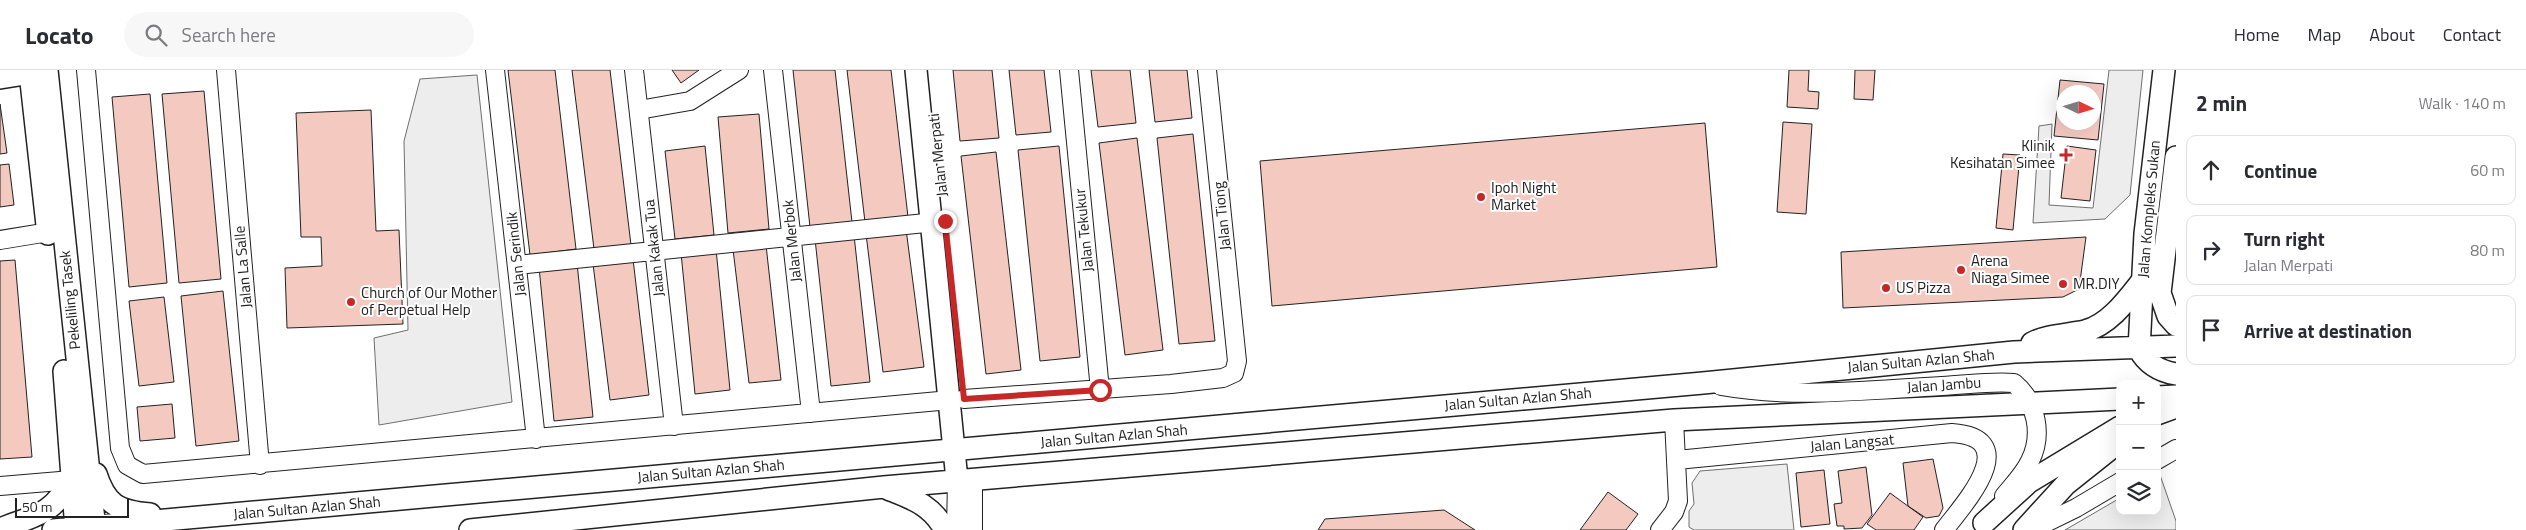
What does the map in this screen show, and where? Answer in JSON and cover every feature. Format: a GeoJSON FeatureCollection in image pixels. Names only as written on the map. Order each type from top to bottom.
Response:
{"type":"FeatureCollection","features":[{"type":"Feature","properties":{"kind":"main road","name":"Jalan Merpati"},"geometry":{"type":"LineString","coordinates":[[916,70],[931,152]]}},
{"type":"Feature","properties":{"kind":"main road","name":"Jalan Merpati"},"geometry":{"type":"LineString","coordinates":[[929,70],[931,152],[965,480]]}},
{"type":"Feature","properties":{"kind":"main road"},"geometry":{"type":"LineString","coordinates":[[2162,79],[2173,78],[2176,70]]}},
{"type":"Feature","properties":{"kind":"main road"},"geometry":{"type":"LineString","coordinates":[[0,78],[42,71]]}},
{"type":"Feature","properties":{"kind":"main road","name":"Pekeliling Tasek"},"geometry":{"type":"LineString","coordinates":[[42,71],[72,480],[85,529]]}},
{"type":"Feature","properties":{"kind":"main road","name":"Jalan Kompleks Sukan"},"geometry":{"type":"LineString","coordinates":[[2140,349],[2145,234],[2162,79]]}},
{"type":"Feature","properties":{"kind":"main road","name":"Jalan Kompleks Sukan"},"geometry":{"type":"LineString","coordinates":[[2176,157],[2160,293],[2168,316],[2176,325]]}},
{"type":"Feature","properties":{"kind":"main road","name":"Pekeliling Tasek"},"geometry":{"type":"LineString","coordinates":[[55,231],[86,445],[85,529]]}},
{"type":"Feature","properties":{"kind":"main road"},"geometry":{"type":"LineString","coordinates":[[2014,352],[2037,340],[2087,330],[2102,322],[2116,311],[2142,281]]}},
{"type":"Feature","properties":{"kind":"main road","name":"Jalan Sultan Azlan Shah"},"geometry":{"type":"LineString","coordinates":[[52,530],[85,529],[194,517],[1703,383],[2014,352],[2140,349],[2176,346]]}},
{"type":"Feature","properties":{"kind":"main road"},"geometry":{"type":"LineString","coordinates":[[2140,349],[2144,358],[2152,365],[2176,374]]}},
{"type":"Feature","properties":{"kind":"main road"},"geometry":{"type":"LineString","coordinates":[[2161,397],[2176,396]]}},
{"type":"Feature","properties":{"kind":"main road","name":"Jalan Sultan Azlan Shah"},"geometry":{"type":"LineString","coordinates":[[470,530],[583,520],[884,487],[1674,420],[2116,399]]}},
{"type":"Feature","properties":{"kind":"main road"},"geometry":{"type":"LineString","coordinates":[[2161,413],[2176,407]]}},
{"type":"Feature","properties":{"kind":"main road"},"geometry":{"type":"LineString","coordinates":[[1981,526],[2029,482],[2116,429]]}},
{"type":"Feature","properties":{"kind":"main road"},"geometry":{"type":"LineString","coordinates":[[2024,530],[2066,484],[2116,444]]}},
{"type":"Feature","properties":{"kind":"main road"},"geometry":{"type":"LineString","coordinates":[[86,445],[105,495],[117,507],[142,513],[194,517]]}},
{"type":"Feature","properties":{"kind":"main road"},"geometry":{"type":"LineString","coordinates":[[0,528],[46,512],[60,498],[72,480]]}},
{"type":"Feature","properties":{"kind":"main road"},"geometry":{"type":"LineString","coordinates":[[884,487],[922,503],[933,511],[944,530]]}},
{"type":"Feature","properties":{"kind":"street"},"geometry":{"type":"LineString","coordinates":[[86,70],[122,457],[134,471],[152,475],[957,399],[1100,390]]}},
{"type":"Feature","properties":{"kind":"street","name":"Jalan La Salle"},"geometry":{"type":"LineString","coordinates":[[226,70],[260,465]]}},
{"type":"Feature","properties":{"kind":"street","name":"Jalan Serindik"},"geometry":{"type":"LineString","coordinates":[[495,70],[536,439]]}},
{"type":"Feature","properties":{"kind":"street","name":"Jalan Kakak Tua"},"geometry":{"type":"LineString","coordinates":[[634,70],[674,426]]}},
{"type":"Feature","properties":{"kind":"street"},"geometry":{"type":"LineString","coordinates":[[639,110],[690,101],[739,70]]}},
{"type":"Feature","properties":{"kind":"street","name":"Jalan Merbok"},"geometry":{"type":"LineString","coordinates":[[773,70],[811,413]]}},
{"type":"Feature","properties":{"kind":"street","name":"Jalan Tekukur"},"geometry":{"type":"LineString","coordinates":[[1069,70],[1100,390]]}},
{"type":"Feature","properties":{"kind":"street","name":"Jalan Tiong"},"geometry":{"type":"LineString","coordinates":[[1100,390],[1223,378],[1234,373],[1237,361],[1207,70]]}},
{"type":"Feature","properties":{"kind":"street"},"geometry":{"type":"LineString","coordinates":[[517,264],[938,221]]}},
{"type":"Feature","properties":{"kind":"street"},"geometry":{"type":"LineString","coordinates":[[0,240],[55,231]]}},
{"type":"Feature","properties":{"kind":"street","name":"Jalan Jambu"},"geometry":{"type":"LineString","coordinates":[[1703,383],[1750,391],[1795,394],[1955,386],[1992,382],[2014,383],[2031,404],[2037,427],[2035,450],[2030,463],[1981,526]]}},
{"type":"Feature","properties":{"kind":"street"},"geometry":{"type":"LineString","coordinates":[[1661,530],[1674,512],[1678,501],[1674,420]]}},
{"type":"Feature","properties":{"kind":"street","name":"Jalan Langsat"},"geometry":{"type":"LineString","coordinates":[[1677,460],[1952,433],[1968,434],[1980,441],[1987,455],[1985,471],[1979,484],[1944,530]]}},
{"type":"Feature","properties":{"kind":"street"},"geometry":{"type":"LineString","coordinates":[[2161,458],[2176,449]]}},
{"type":"Feature","properties":{"kind":"street"},"geometry":{"type":"LineString","coordinates":[[0,486],[72,480]]}},
{"type":"Feature","properties":{"kind":"street"},"geometry":{"type":"LineString","coordinates":[[956,530],[965,480]]}},
{"type":"Feature","properties":{"kind":"street"},"geometry":{"type":"LineString","coordinates":[[965,480],[973,530]]}},
{"type":"Feature","properties":{"kind":"street"},"geometry":{"type":"LineString","coordinates":[[2031,530],[2076,508],[2116,484]]}},
{"type":"Feature","properties":{"kind":"street"},"geometry":{"type":"LineString","coordinates":[[559,530],[583,520]]}},
{"type":"Feature","properties":{"kind":"shaded area"},"geometry":{"type":"Polygon","coordinates":[[[2109,70],[2143,70],[2130,195],[2105,219],[2033,223],[2039,126],[2052,124],[2049,205],[2093,208],[2109,70]]]}},
{"type":"Feature","properties":{"kind":"shaded area"},"geometry":{"type":"Polygon","coordinates":[[[477,75],[512,402],[379,425],[374,338],[408,330],[404,141],[420,79],[477,75]]]}},
{"type":"Feature","properties":{"kind":"shaded area"},"geometry":{"type":"Polygon","coordinates":[[[1787,464],[1794,530],[1694,530],[1689,527],[1689,511],[1694,504],[1692,483],[1700,471],[1787,464]]]}},
{"type":"Feature","properties":{"kind":"shaded area"},"geometry":{"type":"Polygon","coordinates":[[[2161,478],[2176,521],[2176,530],[2065,530],[2116,500],[2116,515],[2161,515],[2161,478]]]}},
{"type":"Feature","properties":{"kind":"building"},"geometry":{"type":"Polygon","coordinates":[[[508,70],[555,70],[576,249],[530,255],[508,70]]]}},
{"type":"Feature","properties":{"kind":"building"},"geometry":{"type":"Polygon","coordinates":[[[572,70],[610,70],[631,245],[594,249],[572,70]]]}},
{"type":"Feature","properties":{"kind":"building"},"geometry":{"type":"Polygon","coordinates":[[[672,70],[699,70],[681,83],[672,70]]]}},
{"type":"Feature","properties":{"kind":"building"},"geometry":{"type":"Polygon","coordinates":[[[793,70],[835,70],[852,222],[810,227],[793,70]]]}},
{"type":"Feature","properties":{"kind":"building"},"geometry":{"type":"Polygon","coordinates":[[[847,70],[891,70],[908,217],[865,222],[847,70]]]}},
{"type":"Feature","properties":{"kind":"building"},"geometry":{"type":"Polygon","coordinates":[[[953,70],[992,70],[999,138],[960,141],[953,70]]]}},
{"type":"Feature","properties":{"kind":"building"},"geometry":{"type":"Polygon","coordinates":[[[1009,70],[1044,70],[1051,132],[1016,135],[1009,70]]]}},
{"type":"Feature","properties":{"kind":"building"},"geometry":{"type":"Polygon","coordinates":[[[1091,70],[1130,70],[1136,123],[1098,127],[1091,70]]]}},
{"type":"Feature","properties":{"kind":"building"},"geometry":{"type":"Polygon","coordinates":[[[1149,70],[1187,70],[1192,118],[1155,122],[1149,70]]]}},
{"type":"Feature","properties":{"kind":"building"},"geometry":{"type":"Polygon","coordinates":[[[1789,70],[1809,70],[1808,91],[1819,92],[1818,109],[1787,107],[1789,70]]]}},
{"type":"Feature","properties":{"kind":"building"},"geometry":{"type":"Polygon","coordinates":[[[1855,70],[1875,70],[1873,100],[1854,99],[1855,70]]]}},
{"type":"Feature","properties":{"kind":"building"},"geometry":{"type":"Polygon","coordinates":[[[2060,80],[2104,84],[2101,112],[2101,85],[2059,85],[2060,80]]]}},
{"type":"Feature","properties":{"kind":"building"},"geometry":{"type":"Polygon","coordinates":[[[204,91],[221,279],[179,283],[162,94],[204,91]]]}},
{"type":"Feature","properties":{"kind":"building"},"geometry":{"type":"Polygon","coordinates":[[[150,94],[167,283],[129,287],[112,97],[150,94]]]}},
{"type":"Feature","properties":{"kind":"building"},"geometry":{"type":"Polygon","coordinates":[[[0,104],[7,153],[0,154],[0,104]]]}},
{"type":"Feature","properties":{"kind":"building"},"geometry":{"type":"Polygon","coordinates":[[[371,110],[376,231],[399,230],[403,324],[287,328],[285,268],[322,266],[321,237],[301,237],[296,113],[371,110]]]}},
{"type":"Feature","properties":{"kind":"building"},"geometry":{"type":"Polygon","coordinates":[[[759,114],[769,229],[728,233],[718,117],[759,114]]]}},
{"type":"Feature","properties":{"kind":"building"},"geometry":{"type":"Polygon","coordinates":[[[2056,117],[2056,130],[2099,130],[2098,140],[2054,136],[2056,117]]]}},
{"type":"Feature","properties":{"kind":"building"},"geometry":{"type":"Polygon","coordinates":[[[1783,122],[1812,124],[1806,214],[1777,212],[1783,122]]]}},
{"type":"Feature","properties":{"kind":"building"},"geometry":{"type":"Polygon","coordinates":[[[1705,123],[1717,267],[1272,306],[1260,161],[1705,123]]]}},
{"type":"Feature","properties":{"kind":"building"},"geometry":{"type":"Polygon","coordinates":[[[1193,134],[1215,341],[1179,344],[1157,138],[1193,134]]]}},
{"type":"Feature","properties":{"kind":"building"},"geometry":{"type":"Polygon","coordinates":[[[1137,138],[1163,350],[1125,355],[1099,143],[1137,138]]]}},
{"type":"Feature","properties":{"kind":"building"},"geometry":{"type":"Polygon","coordinates":[[[705,146],[714,235],[675,239],[665,151],[705,146]]]}},
{"type":"Feature","properties":{"kind":"building"},"geometry":{"type":"Polygon","coordinates":[[[1059,146],[1080,357],[1040,361],[1018,150],[1059,146]]]}},
{"type":"Feature","properties":{"kind":"building"},"geometry":{"type":"Polygon","coordinates":[[[2067,146],[2096,150],[2090,201],[2061,198],[2067,146]]]}},
{"type":"Feature","properties":{"kind":"building"},"geometry":{"type":"Polygon","coordinates":[[[996,152],[1021,370],[986,374],[961,156],[996,152]]]}},
{"type":"Feature","properties":{"kind":"building"},"geometry":{"type":"Polygon","coordinates":[[[2003,154],[2020,155],[2013,230],[1996,228],[2003,154]]]}},
{"type":"Feature","properties":{"kind":"building"},"geometry":{"type":"Polygon","coordinates":[[[9,164],[14,205],[0,207],[0,165],[9,164]]]}},
{"type":"Feature","properties":{"kind":"building"},"geometry":{"type":"Polygon","coordinates":[[[906,229],[924,367],[883,372],[866,234],[906,229]]]}},
{"type":"Feature","properties":{"kind":"building"},"geometry":{"type":"Polygon","coordinates":[[[854,235],[870,382],[831,386],[815,239],[854,235]]]}},
{"type":"Feature","properties":{"kind":"building","name":"Arena Niaga Simee"},"geometry":{"type":"Polygon","coordinates":[[[2086,237],[2079,289],[2063,297],[1843,308],[1841,252],[2086,237]]]}},
{"type":"Feature","properties":{"kind":"building"},"geometry":{"type":"Polygon","coordinates":[[[766,245],[781,380],[749,383],[733,249],[766,245]]]}},
{"type":"Feature","properties":{"kind":"building"},"geometry":{"type":"Polygon","coordinates":[[[716,249],[730,390],[695,394],[681,253],[716,249]]]}},
{"type":"Feature","properties":{"kind":"building"},"geometry":{"type":"Polygon","coordinates":[[[633,259],[649,395],[610,400],[593,264],[633,259]]]}},
{"type":"Feature","properties":{"kind":"building"},"geometry":{"type":"Polygon","coordinates":[[[15,260],[32,457],[0,459],[0,261],[15,260]]]}},
{"type":"Feature","properties":{"kind":"building"},"geometry":{"type":"Polygon","coordinates":[[[577,263],[593,417],[554,421],[539,267],[577,263]]]}},
{"type":"Feature","properties":{"kind":"building"},"geometry":{"type":"Polygon","coordinates":[[[223,291],[239,441],[196,446],[181,296],[223,291]]]}},
{"type":"Feature","properties":{"kind":"building"},"geometry":{"type":"Polygon","coordinates":[[[164,297],[174,382],[139,386],[129,301],[164,297]]]}},
{"type":"Feature","properties":{"kind":"building"},"geometry":{"type":"Polygon","coordinates":[[[172,404],[175,438],[140,441],[137,407],[172,404]]]}},
{"type":"Feature","properties":{"kind":"building"},"geometry":{"type":"Polygon","coordinates":[[[1933,459],[1943,508],[1939,516],[1926,518],[1908,506],[1903,463],[1933,459]]]}},
{"type":"Feature","properties":{"kind":"building"},"geometry":{"type":"Polygon","coordinates":[[[1866,467],[1872,515],[1862,528],[1844,529],[1844,526],[1837,526],[1834,504],[1842,503],[1838,471],[1866,467]]]}},
{"type":"Feature","properties":{"kind":"building"},"geometry":{"type":"Polygon","coordinates":[[[1824,470],[1830,524],[1801,527],[1796,473],[1824,470]]]}},
{"type":"Feature","properties":{"kind":"building"},"geometry":{"type":"Polygon","coordinates":[[[1608,492],[1638,514],[1626,530],[1580,530],[1608,492]]]}},
{"type":"Feature","properties":{"kind":"building"},"geometry":{"type":"Polygon","coordinates":[[[1890,493],[1923,517],[1914,530],[1876,530],[1867,524],[1890,493]]]}},
{"type":"Feature","properties":{"kind":"building"},"geometry":{"type":"Polygon","coordinates":[[[1444,510],[1475,530],[1318,530],[1325,519],[1444,510]]]}},
{"type":"Feature","properties":{"kind":"place","name":"Klinik Kesihatan Simee"},"geometry":{"type":"Point","coordinates":[2066,155]}},
{"type":"Feature","properties":{"kind":"place","name":"Ipoh Night Market"},"geometry":{"type":"Point","coordinates":[1481,197]}},
{"type":"Feature","properties":{"kind":"place","name":"Arena Niaga Simee"},"geometry":{"type":"Point","coordinates":[1961,270]}},
{"type":"Feature","properties":{"kind":"place","name":"MR.DIY"},"geometry":{"type":"Point","coordinates":[2063,284]}},
{"type":"Feature","properties":{"kind":"place","name":"US Pizza"},"geometry":{"type":"Point","coordinates":[1886,288]}},
{"type":"Feature","properties":{"kind":"place","name":"Church of Our Mother of Perpetual Help"},"geometry":{"type":"Point","coordinates":[351,302]}},
{"type":"Feature","properties":{"kind":"route"},"geometry":{"type":"LineString","coordinates":[[945,221],[964,399],[1100,390]]}}]}
